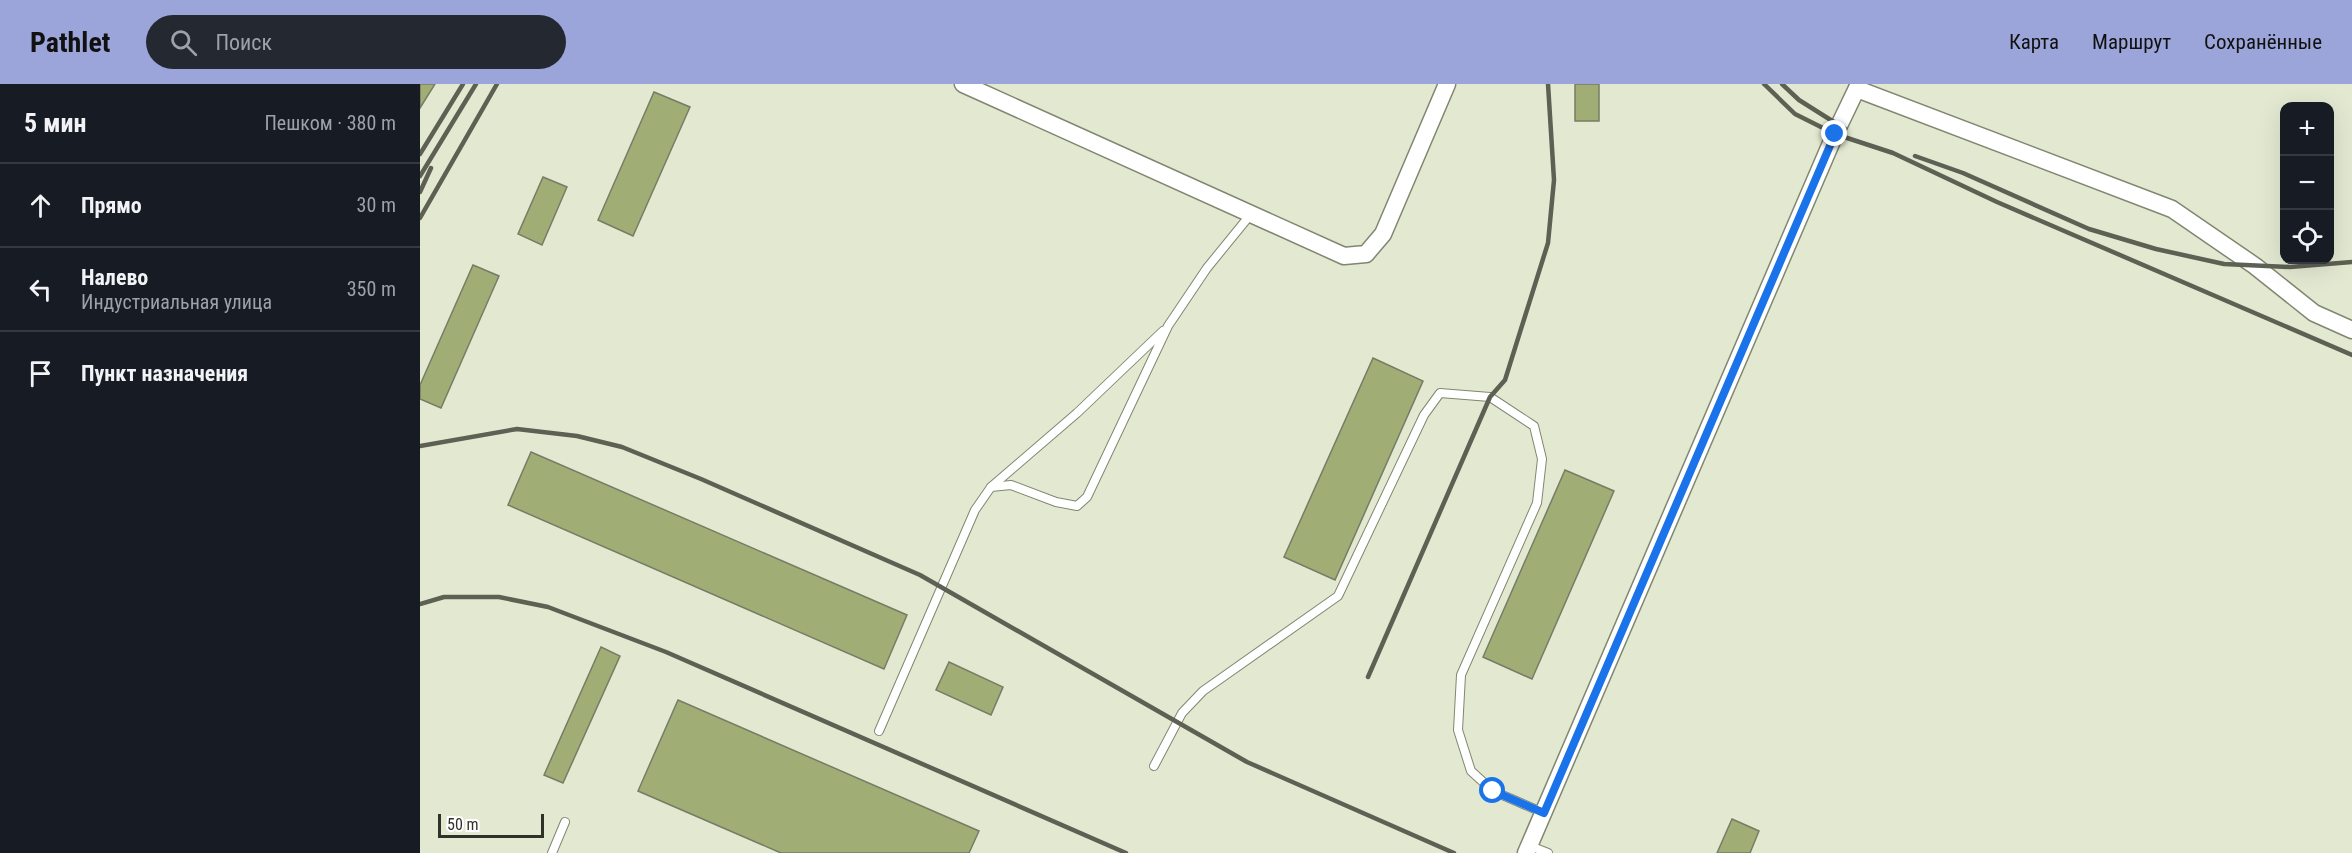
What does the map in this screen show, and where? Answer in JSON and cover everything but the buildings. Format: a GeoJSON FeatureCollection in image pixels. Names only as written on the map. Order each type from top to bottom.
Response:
{"type":"FeatureCollection","features":[{"type":"Feature","properties":{"kind":"street"},"geometry":{"type":"LineString","coordinates":[[963,84],[1344,256],[1366,254],[1383,234],[1447,84]]}},
{"type":"Feature","properties":{"kind":"street"},"geometry":{"type":"LineString","coordinates":[[1528,849],[1835,134],[1858,87],[2172,209],[2255,266],[2314,313],[2352,330]]}},
{"type":"Feature","properties":{"kind":"lane"},"geometry":{"type":"LineString","coordinates":[[991,487],[1011,485],[1056,502],[1077,506],[1087,497],[1168,326],[1207,268],[1251,214]]}},
{"type":"Feature","properties":{"kind":"lane"},"geometry":{"type":"LineString","coordinates":[[879,731],[975,510],[991,487],[1077,414],[1168,326]]}},
{"type":"Feature","properties":{"kind":"lane"},"geometry":{"type":"LineString","coordinates":[[1154,766],[1182,713],[1203,691],[1338,596],[1424,415],[1440,393],[1473,394],[1490,397],[1534,426],[1542,459],[1537,503],[1461,675],[1458,730],[1471,771],[1493,791],[1544,813]]}},
{"type":"Feature","properties":{"kind":"lane"},"geometry":{"type":"LineString","coordinates":[[552,853],[565,822]]}},
{"type":"Feature","properties":{"kind":"lane"},"geometry":{"type":"LineString","coordinates":[[1528,849],[1548,853]]}},
{"type":"Feature","properties":{"kind":"railway"},"geometry":{"type":"LineString","coordinates":[[420,154],[463,84]]}},
{"type":"Feature","properties":{"kind":"railway"},"geometry":{"type":"LineString","coordinates":[[420,176],[476,84]]}},
{"type":"Feature","properties":{"kind":"railway"},"geometry":{"type":"LineString","coordinates":[[420,218],[497,84]]}},
{"type":"Feature","properties":{"kind":"railway"},"geometry":{"type":"LineString","coordinates":[[1368,677],[1490,397],[1505,380],[1548,243],[1554,180],[1548,84]]}},
{"type":"Feature","properties":{"kind":"railway"},"geometry":{"type":"LineString","coordinates":[[1764,84],[1795,114],[1835,134],[1893,153],[1997,202],[2352,355]]}},
{"type":"Feature","properties":{"kind":"railway"},"geometry":{"type":"LineString","coordinates":[[1782,84],[1799,100],[1845,129]]}},
{"type":"Feature","properties":{"kind":"railway"},"geometry":{"type":"LineString","coordinates":[[1915,156],[1963,173],[2089,229],[2156,249],[2224,264],[2290,267],[2352,262]]}},
{"type":"Feature","properties":{"kind":"railway"},"geometry":{"type":"LineString","coordinates":[[420,192],[431,168]]}},
{"type":"Feature","properties":{"kind":"railway"},"geometry":{"type":"LineString","coordinates":[[420,446],[517,429],[577,436],[622,447],[920,575],[1247,762],[1454,853]]}},
{"type":"Feature","properties":{"kind":"railway"},"geometry":{"type":"LineString","coordinates":[[420,604],[444,597],[499,597],[548,607],[666,652],[1126,853]]}},
{"type":"Feature","properties":{"kind":"route"},"geometry":{"type":"LineString","coordinates":[[1493,791],[1544,813],[1835,134]]}}]}
